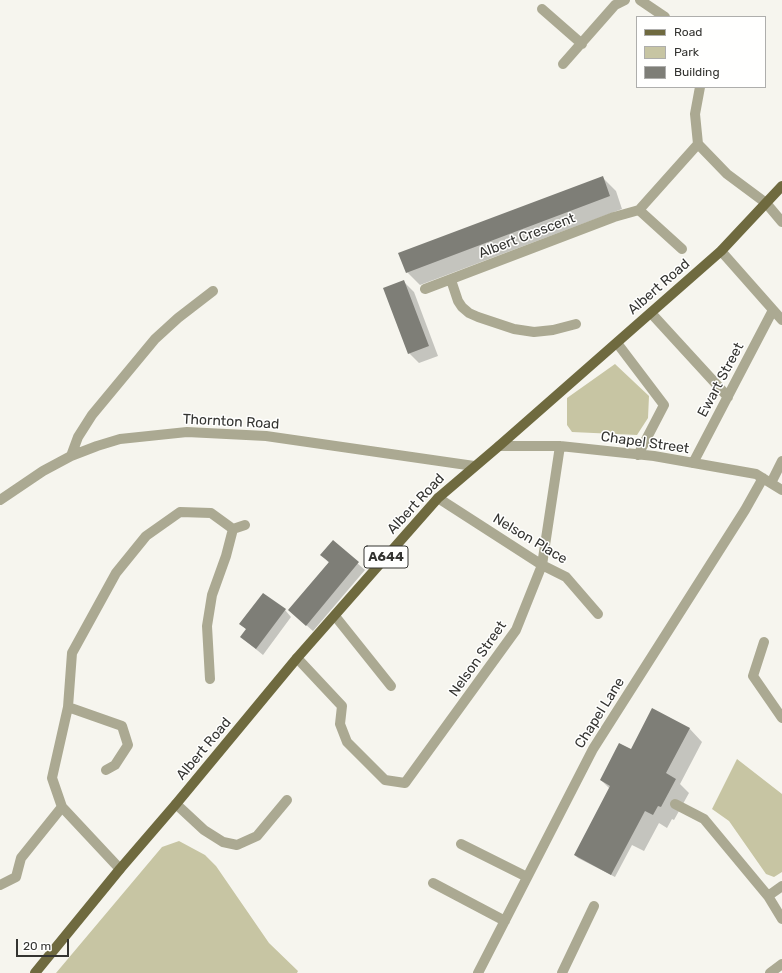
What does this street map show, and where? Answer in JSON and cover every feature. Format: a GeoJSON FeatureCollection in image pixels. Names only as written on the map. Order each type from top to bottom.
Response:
{"type":"FeatureCollection","features":[{"type":"Feature","properties":{"kind":"main road","name":"Albert Road"},"geometry":{"type":"LineString","coordinates":[[35,973],[297,658],[438,498],[721,251],[782,186]]}},
{"type":"Feature","properties":{"kind":"street"},"geometry":{"type":"LineString","coordinates":[[563,64],[615,5],[625,0]]}},
{"type":"Feature","properties":{"kind":"street"},"geometry":{"type":"LineString","coordinates":[[640,0],[664,16]]}},
{"type":"Feature","properties":{"kind":"street"},"geometry":{"type":"LineString","coordinates":[[542,9],[582,44]]}},
{"type":"Feature","properties":{"kind":"street"},"geometry":{"type":"LineString","coordinates":[[700,88],[695,114],[698,144],[727,174],[766,203],[782,222]]}},
{"type":"Feature","properties":{"kind":"street"},"geometry":{"type":"LineString","coordinates":[[682,249],[639,210],[698,144]]}},
{"type":"Feature","properties":{"kind":"street","name":"Albert Crescent"},"geometry":{"type":"LineString","coordinates":[[425,289],[614,217],[639,210]]}},
{"type":"Feature","properties":{"kind":"street"},"geometry":{"type":"LineString","coordinates":[[721,251],[782,320]]}},
{"type":"Feature","properties":{"kind":"street"},"geometry":{"type":"LineString","coordinates":[[451,280],[458,301],[462,307],[469,313],[478,317],[514,328],[534,332],[553,330],[576,324]]}},
{"type":"Feature","properties":{"kind":"street"},"geometry":{"type":"LineString","coordinates":[[71,456],[78,437],[92,415],[155,339],[178,318],[213,291]]}},
{"type":"Feature","properties":{"kind":"street","name":"Ewart Street"},"geometry":{"type":"LineString","coordinates":[[693,463],[773,310]]}},
{"type":"Feature","properties":{"kind":"street"},"geometry":{"type":"LineString","coordinates":[[651,313],[728,397]]}},
{"type":"Feature","properties":{"kind":"street"},"geometry":{"type":"LineString","coordinates":[[617,343],[664,405],[638,454]]}},
{"type":"Feature","properties":{"kind":"street","name":"Thornton Road"},"geometry":{"type":"LineString","coordinates":[[0,500],[71,456],[120,439],[186,432],[266,436],[474,466]]}},
{"type":"Feature","properties":{"kind":"street","name":"Chapel Street"},"geometry":{"type":"LineString","coordinates":[[499,446],[560,446],[638,454],[756,474],[782,490]]}},
{"type":"Feature","properties":{"kind":"street","name":"Nelson Street"},"geometry":{"type":"LineString","coordinates":[[297,658],[342,706],[340,724],[348,742],[385,780],[405,783],[516,630],[542,565],[560,446]]}},
{"type":"Feature","properties":{"kind":"street","name":"Chapel Lane"},"geometry":{"type":"LineString","coordinates":[[478,973],[593,749],[767,481],[782,461]]}},
{"type":"Feature","properties":{"kind":"street","name":"Nelson Place"},"geometry":{"type":"LineString","coordinates":[[438,498],[542,565],[566,577],[598,614]]}},
{"type":"Feature","properties":{"kind":"street"},"geometry":{"type":"LineString","coordinates":[[120,869],[62,807],[52,778],[68,707],[72,653],[116,573],[146,536],[180,512],[211,513],[233,529]]}},
{"type":"Feature","properties":{"kind":"street"},"geometry":{"type":"LineString","coordinates":[[233,529],[246,525]]}},
{"type":"Feature","properties":{"kind":"street"},"geometry":{"type":"LineString","coordinates":[[210,679],[208,626],[212,595],[226,556],[233,529]]}},
{"type":"Feature","properties":{"kind":"street"},"geometry":{"type":"LineString","coordinates":[[335,616],[391,686]]}},
{"type":"Feature","properties":{"kind":"street"},"geometry":{"type":"LineString","coordinates":[[764,642],[753,676],[781,717]]}},
{"type":"Feature","properties":{"kind":"street"},"geometry":{"type":"LineString","coordinates":[[68,707],[122,726],[128,745],[115,765],[106,770]]}},
{"type":"Feature","properties":{"kind":"street"},"geometry":{"type":"LineString","coordinates":[[176,804],[204,830],[223,842],[237,845],[257,836],[287,800]]}},
{"type":"Feature","properties":{"kind":"street"},"geometry":{"type":"LineString","coordinates":[[675,804],[704,819],[768,896],[782,920]]}},
{"type":"Feature","properties":{"kind":"street"},"geometry":{"type":"LineString","coordinates":[[0,885],[16,877],[20,858],[62,807]]}},
{"type":"Feature","properties":{"kind":"street"},"geometry":{"type":"LineString","coordinates":[[461,844],[528,877]]}},
{"type":"Feature","properties":{"kind":"street"},"geometry":{"type":"LineString","coordinates":[[433,883],[505,921]]}},
{"type":"Feature","properties":{"kind":"street"},"geometry":{"type":"LineString","coordinates":[[768,896],[782,886]]}},
{"type":"Feature","properties":{"kind":"street"},"geometry":{"type":"LineString","coordinates":[[562,973],[594,906]]}},
{"type":"Feature","properties":{"kind":"street"},"geometry":{"type":"LineString","coordinates":[[770,973],[782,964]]}},
{"type":"Feature","properties":{"kind":"green space"},"geometry":{"type":"Polygon","coordinates":[[[615,364],[649,396],[648,418],[637,435],[572,432],[567,425],[567,398],[615,364]]]}},
{"type":"Feature","properties":{"kind":"green space"},"geometry":{"type":"Polygon","coordinates":[[[737,759],[782,794],[782,872],[774,877],[766,874],[729,821],[712,809],[737,759]]]}},
{"type":"Feature","properties":{"kind":"green space"},"geometry":{"type":"Polygon","coordinates":[[[179,841],[205,855],[216,866],[269,943],[298,971],[297,973],[56,973],[162,847],[179,841]]]}},
{"type":"Feature","properties":{"kind":"building"},"geometry":{"type":"Polygon","coordinates":[[[603,176],[610,196],[406,273],[398,253],[603,176]]]}},
{"type":"Feature","properties":{"kind":"building"},"geometry":{"type":"Polygon","coordinates":[[[404,280],[429,346],[408,354],[383,288],[404,280]]]}},
{"type":"Feature","properties":{"kind":"building"},"geometry":{"type":"Polygon","coordinates":[[[333,540],[359,562],[306,626],[288,610],[329,562],[320,555],[333,540]]]}},
{"type":"Feature","properties":{"kind":"building"},"geometry":{"type":"Polygon","coordinates":[[[263,593],[286,609],[256,649],[240,637],[246,629],[239,624],[263,593]]]}},
{"type":"Feature","properties":{"kind":"building"},"geometry":{"type":"Polygon","coordinates":[[[652,708],[690,728],[666,773],[676,779],[661,807],[658,806],[653,815],[645,811],[611,875],[574,855],[610,786],[600,780],[619,743],[631,749],[652,708]]]}}]}
